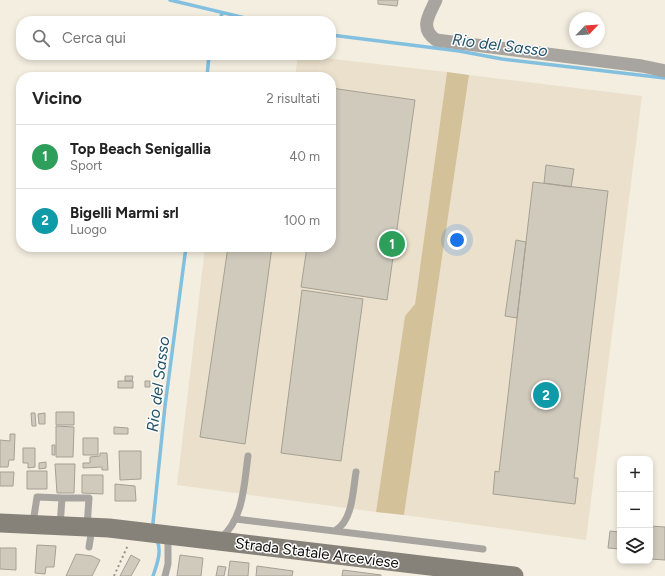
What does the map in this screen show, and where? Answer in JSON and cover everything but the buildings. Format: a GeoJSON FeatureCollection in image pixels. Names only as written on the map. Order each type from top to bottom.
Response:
{"type":"FeatureCollection","features":[{"type":"Feature","properties":{"kind":"main road","name":"Strada Statale Arceviese"},"geometry":{"type":"LineString","coordinates":[[0,523],[90,527],[133,531],[514,576]]}},
{"type":"Feature","properties":{"kind":"street"},"geometry":{"type":"LineString","coordinates":[[436,0],[426,22],[426,27],[432,37],[436,40],[642,66],[665,71]]}},
{"type":"Feature","properties":{"kind":"lane"},"geometry":{"type":"LineString","coordinates":[[217,541],[231,528],[240,511],[248,456]]}},
{"type":"Feature","properties":{"kind":"lane"},"geometry":{"type":"LineString","coordinates":[[336,530],[343,525],[347,516],[356,472]]}},
{"type":"Feature","properties":{"kind":"lane"},"geometry":{"type":"LineString","coordinates":[[33,525],[37,497],[89,498],[89,547]]}},
{"type":"Feature","properties":{"kind":"lane"},"geometry":{"type":"LineString","coordinates":[[60,526],[62,498]]}},
{"type":"Feature","properties":{"kind":"lane"},"geometry":{"type":"LineString","coordinates":[[236,519],[483,549]]}},
{"type":"Feature","properties":{"kind":"lane"},"geometry":{"type":"LineString","coordinates":[[165,576],[168,564],[168,535]]}},
{"type":"Feature","properties":{"kind":"path"},"geometry":{"type":"LineString","coordinates":[[114,576],[133,531]]}},
{"type":"Feature","properties":{"kind":"shaded area"},"geometry":{"type":"Polygon","coordinates":[[[336,59],[447,72],[415,304],[405,316],[376,512],[177,485],[204,252],[336,252],[336,72],[296,72],[297,60],[336,59]]]}},
{"type":"Feature","properties":{"kind":"shaded area"},"geometry":{"type":"Polygon","coordinates":[[[447,72],[469,75],[404,515],[376,512],[405,316],[415,304],[447,72]]]}},
{"type":"Feature","properties":{"kind":"shaded area"},"geometry":{"type":"Polygon","coordinates":[[[469,75],[642,96],[586,540],[404,515],[469,75]]]}},
{"type":"Feature","properties":{"kind":"waterway"},"geometry":{"type":"LineString","coordinates":[[170,0],[237,16]]}},
{"type":"Feature","properties":{"kind":"waterway","name":"Rio del Sasso"},"geometry":{"type":"LineString","coordinates":[[336,36],[459,51],[502,59],[665,78]]}},
{"type":"Feature","properties":{"kind":"waterway","name":"Rio del Sasso"},"geometry":{"type":"LineString","coordinates":[[207,72],[209,60]]}},
{"type":"Feature","properties":{"kind":"waterway","name":"Rio del Sasso"},"geometry":{"type":"LineString","coordinates":[[153,523],[165,406],[185,252]]}},
{"type":"Feature","properties":{"kind":"waterway","name":"Rio del Sasso"},"geometry":{"type":"LineString","coordinates":[[153,576],[159,554],[157,540]]}},
{"type":"Feature","properties":{"kind":"place","name":"Top Beach Senigallia"},"geometry":{"type":"Point","coordinates":[392,244]}},
{"type":"Feature","properties":{"kind":"place","name":"Bigelli Marmi srl"},"geometry":{"type":"Point","coordinates":[546,395]}}]}
